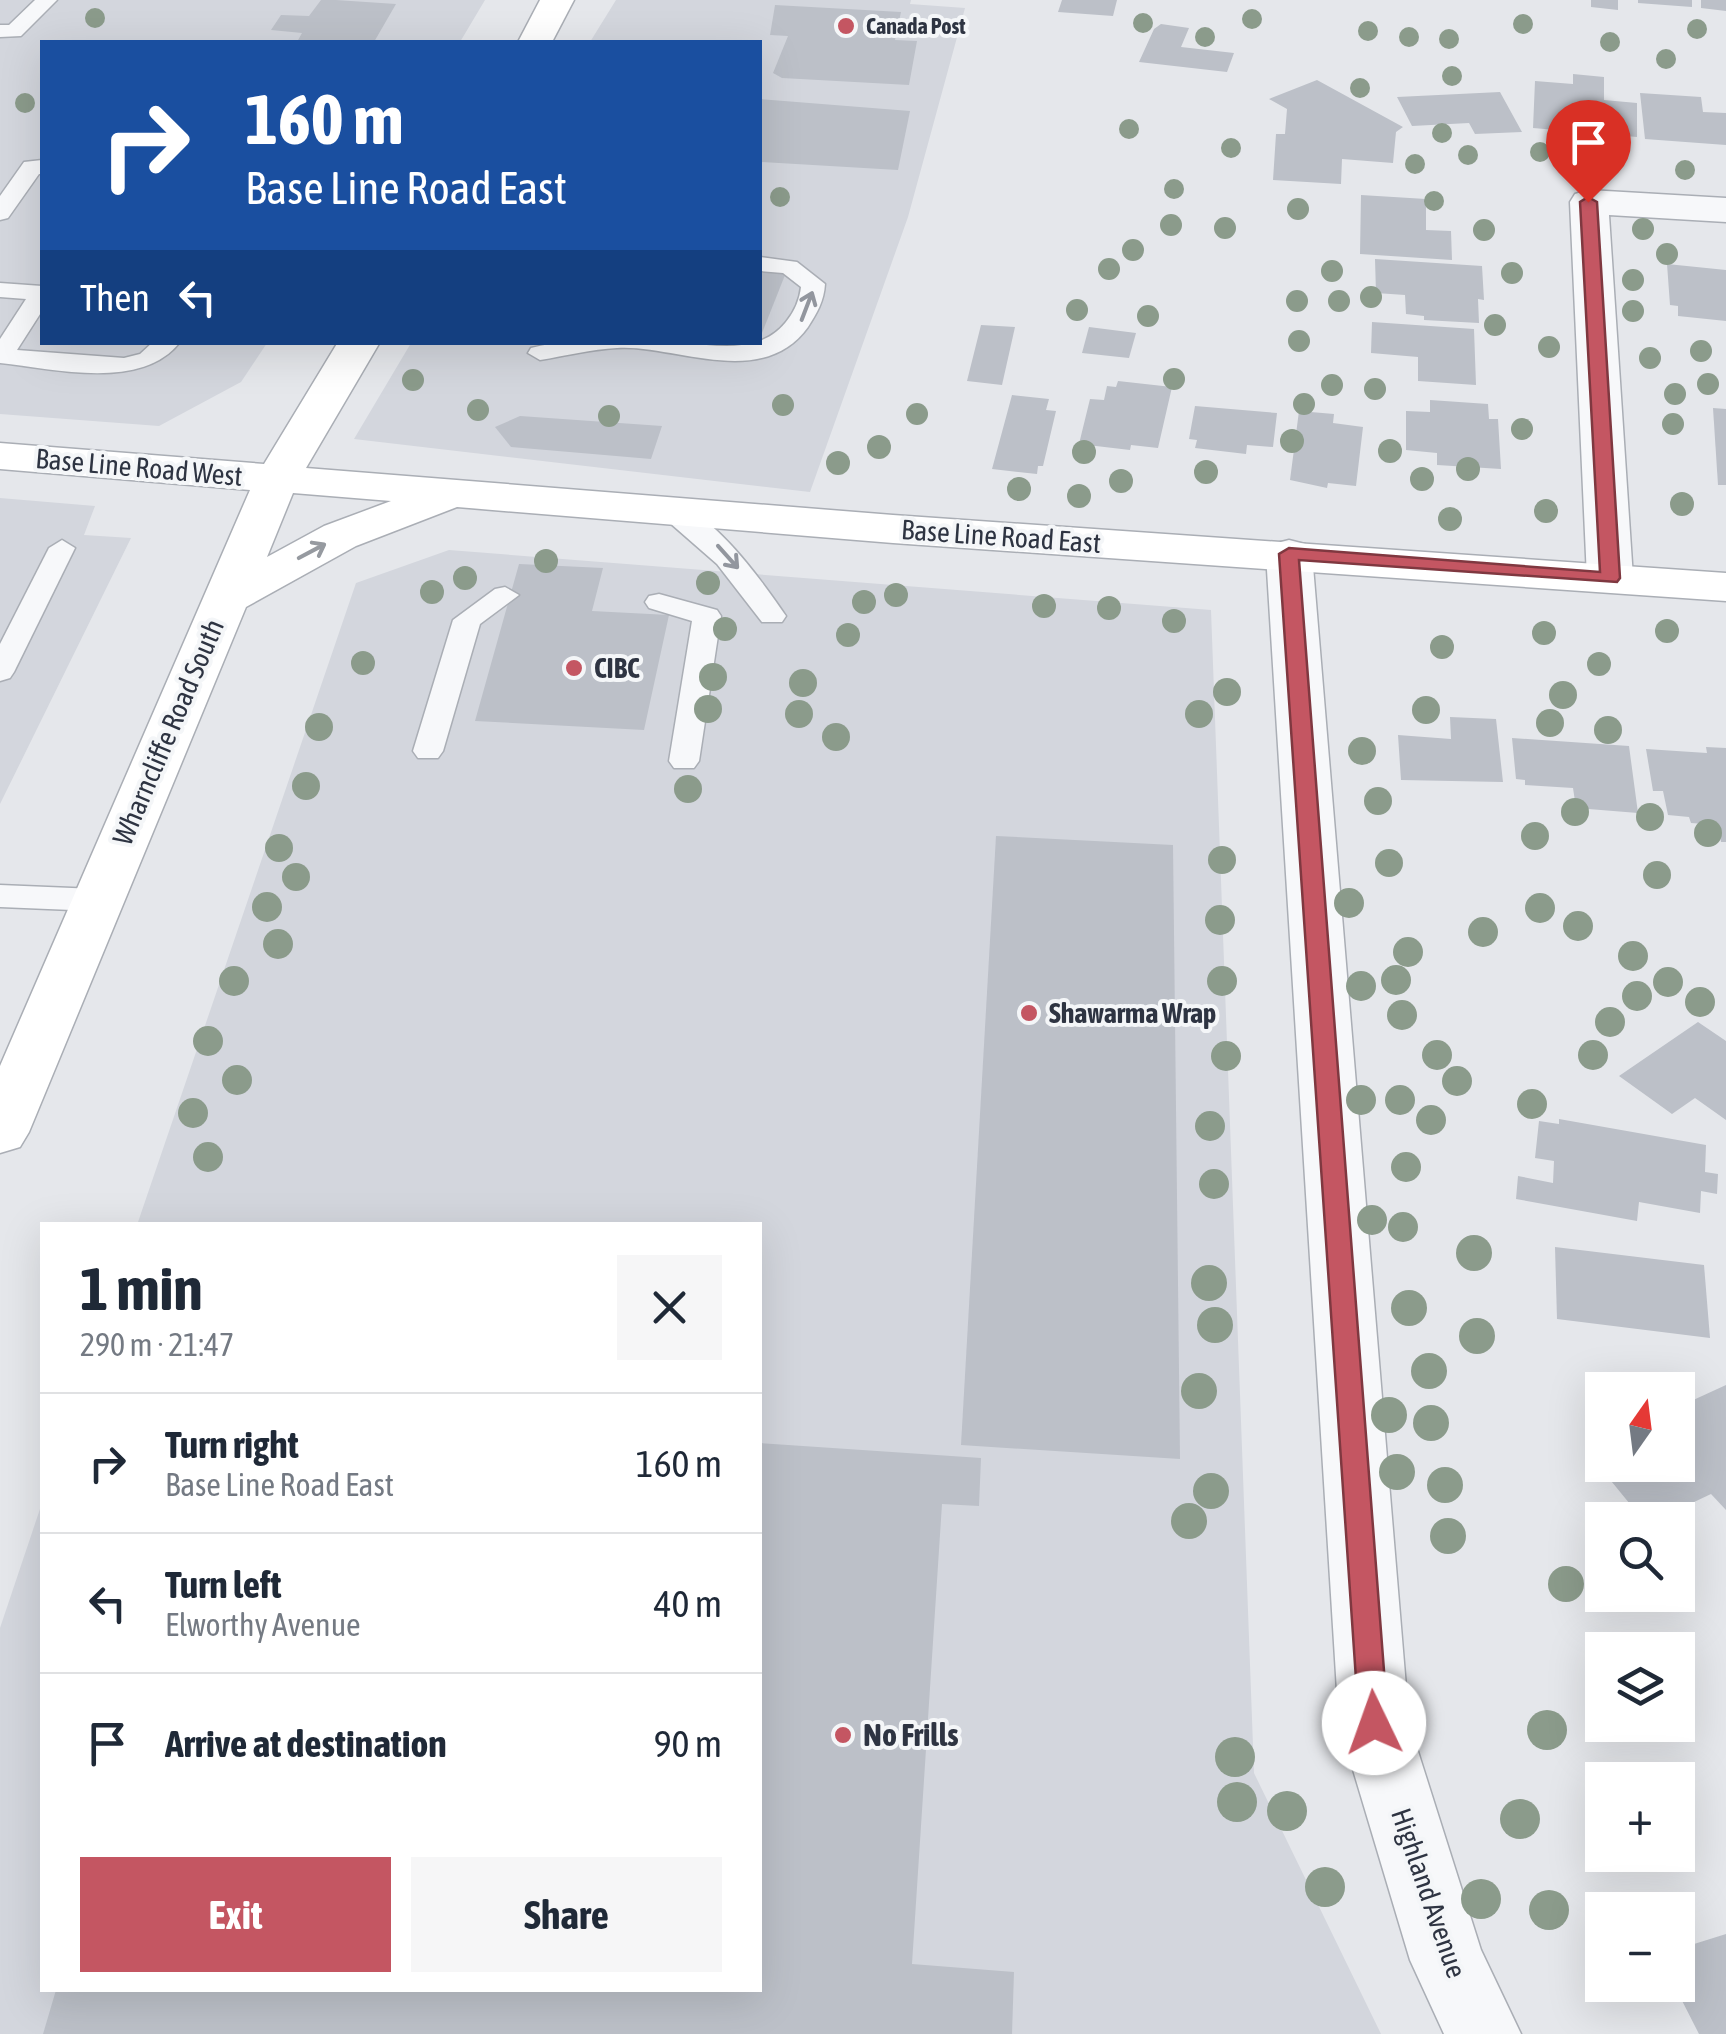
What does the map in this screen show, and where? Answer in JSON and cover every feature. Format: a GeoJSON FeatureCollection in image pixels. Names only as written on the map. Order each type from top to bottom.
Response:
{"type":"FeatureCollection","features":[{"type":"Feature","properties":{"kind":"street"},"geometry":{"type":"LineString","coordinates":[[535,40],[557,0]]}},
{"type":"Feature","properties":{"kind":"street"},"geometry":{"type":"LineString","coordinates":[[1610,578],[1588,202],[1726,210]]}},
{"type":"Feature","properties":{"kind":"street","name":"Wharncliffe Road South"},"geometry":{"type":"LineString","coordinates":[[0,1132],[277,479],[356,345]]}},
{"type":"Feature","properties":{"kind":"street","name":"Base Line Road West"},"geometry":{"type":"LineString","coordinates":[[0,456],[277,479]]}},
{"type":"Feature","properties":{"kind":"street","name":"Base Line Road East"},"geometry":{"type":"LineString","coordinates":[[277,479],[1726,587]]}},
{"type":"Feature","properties":{"kind":"street"},"geometry":{"type":"LineString","coordinates":[[226,598],[340,536],[456,492]]}},
{"type":"Feature","properties":{"kind":"street","name":"Highland Avenue"},"geometry":{"type":"LineString","coordinates":[[1289,554],[1374,1723],[1447,1960],[1483,2034]]}},
{"type":"Feature","properties":{"kind":"lane"},"geometry":{"type":"LineString","coordinates":[[0,31],[14,32],[47,0]]}},
{"type":"Feature","properties":{"kind":"lane"},"geometry":{"type":"LineString","coordinates":[[0,213],[32,167],[40,168]]}},
{"type":"Feature","properties":{"kind":"lane"},"geometry":{"type":"LineString","coordinates":[[656,345],[738,354],[760,352],[796,332],[813,296],[813,284],[789,267],[762,264]]}},
{"type":"Feature","properties":{"kind":"lane"},"geometry":{"type":"LineString","coordinates":[[0,290],[40,293]]}},
{"type":"Feature","properties":{"kind":"lane"},"geometry":{"type":"LineString","coordinates":[[40,296],[1,356],[124,366],[149,359],[165,345]]}},
{"type":"Feature","properties":{"kind":"lane"},"geometry":{"type":"LineString","coordinates":[[540,353],[591,345]]}},
{"type":"Feature","properties":{"kind":"lane"},"geometry":{"type":"LineString","coordinates":[[671,510],[714,543],[755,589],[772,616]]}},
{"type":"Feature","properties":{"kind":"lane"},"geometry":{"type":"LineString","coordinates":[[0,672],[62,548]]}},
{"type":"Feature","properties":{"kind":"lane"},"geometry":{"type":"LineString","coordinates":[[428,751],[466,620],[504,595]]}},
{"type":"Feature","properties":{"kind":"lane"},"geometry":{"type":"LineString","coordinates":[[658,602],[707,616],[684,761]]}},
{"type":"Feature","properties":{"kind":"lane"},"geometry":{"type":"LineString","coordinates":[[0,896],[96,900]]}},
{"type":"Feature","properties":{"kind":"shaded area"},"geometry":{"type":"Polygon","coordinates":[[[0,0],[485,0],[461,40],[40,40],[40,345],[266,345],[241,382],[159,426],[0,414],[0,0]]]}},
{"type":"Feature","properties":{"kind":"shaded area"},"geometry":{"type":"Polygon","coordinates":[[[616,0],[911,0],[910,4],[965,8],[908,217],[810,492],[354,439],[410,345],[762,345],[762,40],[591,40],[616,0]]]}},
{"type":"Feature","properties":{"kind":"shaded area"},"geometry":{"type":"Polygon","coordinates":[[[0,498],[95,506],[84,535],[131,538],[0,804],[0,498]]]}},
{"type":"Feature","properties":{"kind":"shaded area"},"geometry":{"type":"Polygon","coordinates":[[[449,550],[1211,610],[1254,1773],[1381,2034],[0,2034],[0,1628],[40,1509],[40,1992],[762,1992],[762,1222],[138,1222],[356,583],[449,550]]]}},
{"type":"Feature","properties":{"kind":"building"},"geometry":{"type":"Polygon","coordinates":[[[321,0],[396,4],[375,40],[298,40],[302,33],[271,30],[281,15],[309,16],[321,0]]]}},
{"type":"Feature","properties":{"kind":"building"},"geometry":{"type":"Polygon","coordinates":[[[1062,0],[1117,0],[1113,16],[1058,12],[1062,0]]]}},
{"type":"Feature","properties":{"kind":"building"},"geometry":{"type":"Polygon","coordinates":[[[1591,0],[1618,0],[1618,10],[1591,7],[1591,0]]]}},
{"type":"Feature","properties":{"kind":"building"},"geometry":{"type":"Polygon","coordinates":[[[1692,0],[1692,7],[1638,3],[1692,0]]]}},
{"type":"Feature","properties":{"kind":"building"},"geometry":{"type":"Polygon","coordinates":[[[1701,0],[1726,0],[1726,11],[1701,8],[1701,0]]]}},
{"type":"Feature","properties":{"kind":"building"},"geometry":{"type":"Polygon","coordinates":[[[775,5],[901,12],[895,40],[917,41],[909,85],[782,78],[773,73],[788,36],[770,35],[775,5]]]}},
{"type":"Feature","properties":{"kind":"building"},"geometry":{"type":"Polygon","coordinates":[[[1161,24],[1189,28],[1181,47],[1234,53],[1227,72],[1139,62],[1154,29],[1161,24]]]}},
{"type":"Feature","properties":{"kind":"building"},"geometry":{"type":"Polygon","coordinates":[[[1573,74],[1604,77],[1604,100],[1637,103],[1637,137],[1533,128],[1535,81],[1573,84],[1573,74]]]}},
{"type":"Feature","properties":{"kind":"building"},"geometry":{"type":"Polygon","coordinates":[[[1317,80],[1403,127],[1396,132],[1393,163],[1342,159],[1341,184],[1273,180],[1276,134],[1285,134],[1287,109],[1269,99],[1317,80]]]}},
{"type":"Feature","properties":{"kind":"building"},"geometry":{"type":"Polygon","coordinates":[[[1500,92],[1522,132],[1475,134],[1469,123],[1412,126],[1397,97],[1500,92]]]}},
{"type":"Feature","properties":{"kind":"building"},"geometry":{"type":"Polygon","coordinates":[[[1640,93],[1701,97],[1703,112],[1726,113],[1726,145],[1645,139],[1640,93]]]}},
{"type":"Feature","properties":{"kind":"building"},"geometry":{"type":"Polygon","coordinates":[[[762,99],[910,111],[898,170],[762,162],[762,99]]]}},
{"type":"Feature","properties":{"kind":"building"},"geometry":{"type":"Polygon","coordinates":[[[1361,195],[1426,199],[1426,230],[1451,231],[1452,260],[1360,254],[1361,195]]]}},
{"type":"Feature","properties":{"kind":"building"},"geometry":{"type":"Polygon","coordinates":[[[1375,259],[1482,266],[1484,300],[1478,299],[1479,323],[1424,320],[1424,316],[1406,314],[1405,295],[1376,293],[1375,259]]]}},
{"type":"Feature","properties":{"kind":"building"},"geometry":{"type":"Polygon","coordinates":[[[1667,264],[1726,270],[1726,321],[1678,316],[1678,306],[1670,305],[1667,264]]]}},
{"type":"Feature","properties":{"kind":"building"},"geometry":{"type":"Polygon","coordinates":[[[762,267],[787,270],[762,333],[762,267]]]}},
{"type":"Feature","properties":{"kind":"building"},"geometry":{"type":"Polygon","coordinates":[[[1372,322],[1474,329],[1476,385],[1418,381],[1418,357],[1371,353],[1372,322]]]}},
{"type":"Feature","properties":{"kind":"building"},"geometry":{"type":"Polygon","coordinates":[[[981,325],[1015,327],[1002,385],[967,381],[981,325]]]}},
{"type":"Feature","properties":{"kind":"building"},"geometry":{"type":"Polygon","coordinates":[[[1089,327],[1136,333],[1129,358],[1082,353],[1089,327]]]}},
{"type":"Feature","properties":{"kind":"building"},"geometry":{"type":"Polygon","coordinates":[[[1118,381],[1172,387],[1158,448],[1131,445],[1130,450],[1079,444],[1090,399],[1104,400],[1107,386],[1116,387],[1118,381]]]}},
{"type":"Feature","properties":{"kind":"building"},"geometry":{"type":"Polygon","coordinates":[[[1012,395],[1049,399],[1046,410],[1056,411],[1043,466],[1038,466],[1037,474],[992,469],[1012,395]]]}},
{"type":"Feature","properties":{"kind":"building"},"geometry":{"type":"Polygon","coordinates":[[[1430,400],[1488,404],[1489,419],[1498,419],[1501,469],[1437,465],[1437,453],[1406,450],[1406,411],[1430,412],[1430,400]]]}},
{"type":"Feature","properties":{"kind":"building"},"geometry":{"type":"Polygon","coordinates":[[[1195,406],[1277,413],[1273,447],[1247,445],[1246,454],[1195,448],[1197,440],[1189,439],[1195,406]]]}},
{"type":"Feature","properties":{"kind":"building"},"geometry":{"type":"Polygon","coordinates":[[[1713,408],[1726,409],[1726,485],[1718,485],[1713,408]]]}},
{"type":"Feature","properties":{"kind":"building"},"geometry":{"type":"Polygon","coordinates":[[[1299,411],[1334,414],[1333,423],[1363,427],[1356,486],[1328,483],[1327,488],[1290,480],[1299,411]]]}},
{"type":"Feature","properties":{"kind":"building"},"geometry":{"type":"Polygon","coordinates":[[[520,416],[662,426],[651,459],[511,447],[495,427],[520,416]]]}},
{"type":"Feature","properties":{"kind":"building","name":"CIBC"},"geometry":{"type":"Polygon","coordinates":[[[519,564],[603,568],[592,611],[669,615],[644,730],[475,721],[519,564]]]}},
{"type":"Feature","properties":{"kind":"building"},"geometry":{"type":"Polygon","coordinates":[[[1450,717],[1496,719],[1503,782],[1401,780],[1398,735],[1451,739],[1450,717]]]}},
{"type":"Feature","properties":{"kind":"building"},"geometry":{"type":"Polygon","coordinates":[[[1512,738],[1629,746],[1638,813],[1576,808],[1573,788],[1525,785],[1525,780],[1516,779],[1512,738]]]}},
{"type":"Feature","properties":{"kind":"building"},"geometry":{"type":"Polygon","coordinates":[[[1706,747],[1726,748],[1726,842],[1721,842],[1718,825],[1691,823],[1689,817],[1668,815],[1663,791],[1653,791],[1646,749],[1707,753],[1706,747]]]}},
{"type":"Feature","properties":{"kind":"building"},"geometry":{"type":"Polygon","coordinates":[[[996,836],[1173,845],[1180,1459],[961,1445],[996,836]]]}},
{"type":"Feature","properties":{"kind":"building"},"geometry":{"type":"Polygon","coordinates":[[[1698,1022],[1726,1041],[1726,1120],[1695,1098],[1672,1114],[1619,1076],[1698,1022]]]}},
{"type":"Feature","properties":{"kind":"building"},"geometry":{"type":"Polygon","coordinates":[[[1559,1119],[1706,1145],[1705,1172],[1718,1174],[1717,1194],[1701,1191],[1700,1213],[1639,1202],[1637,1221],[1516,1199],[1518,1176],[1553,1183],[1554,1161],[1535,1158],[1539,1121],[1559,1124],[1559,1119]]]}},
{"type":"Feature","properties":{"kind":"building"},"geometry":{"type":"Polygon","coordinates":[[[1555,1247],[1704,1265],[1710,1338],[1557,1319],[1555,1247]]]}},
{"type":"Feature","properties":{"kind":"building"},"geometry":{"type":"Polygon","coordinates":[[[1726,1385],[1726,1510],[1711,1494],[1694,1502],[1628,1502],[1612,1482],[1695,1482],[1695,1399],[1726,1385]]]}},
{"type":"Feature","properties":{"kind":"building","name":"No Frills"},"geometry":{"type":"Polygon","coordinates":[[[762,1443],[981,1458],[979,1506],[942,1504],[912,1964],[1014,1972],[1012,2034],[43,2034],[55,1992],[762,1992],[762,1443]]]}},
{"type":"Feature","properties":{"kind":"building"},"geometry":{"type":"Polygon","coordinates":[[[1726,1934],[1726,2034],[1699,2034],[1683,2002],[1695,2002],[1695,1944],[1726,1934]]]}},
{"type":"Feature","properties":{"kind":"place","name":"Canada Post"},"geometry":{"type":"Point","coordinates":[846,26]}},
{"type":"Feature","properties":{"kind":"place","name":"CIBC"},"geometry":{"type":"Point","coordinates":[574,668]}},
{"type":"Feature","properties":{"kind":"place","name":"Shawarma Wrap"},"geometry":{"type":"Point","coordinates":[1029,1013]}},
{"type":"Feature","properties":{"kind":"place","name":"No Frills"},"geometry":{"type":"Point","coordinates":[843,1735]}},
{"type":"Feature","properties":{"kind":"route"},"geometry":{"type":"LineString","coordinates":[[1374,1723],[1289,554],[1610,578],[1588,202]]}}]}
